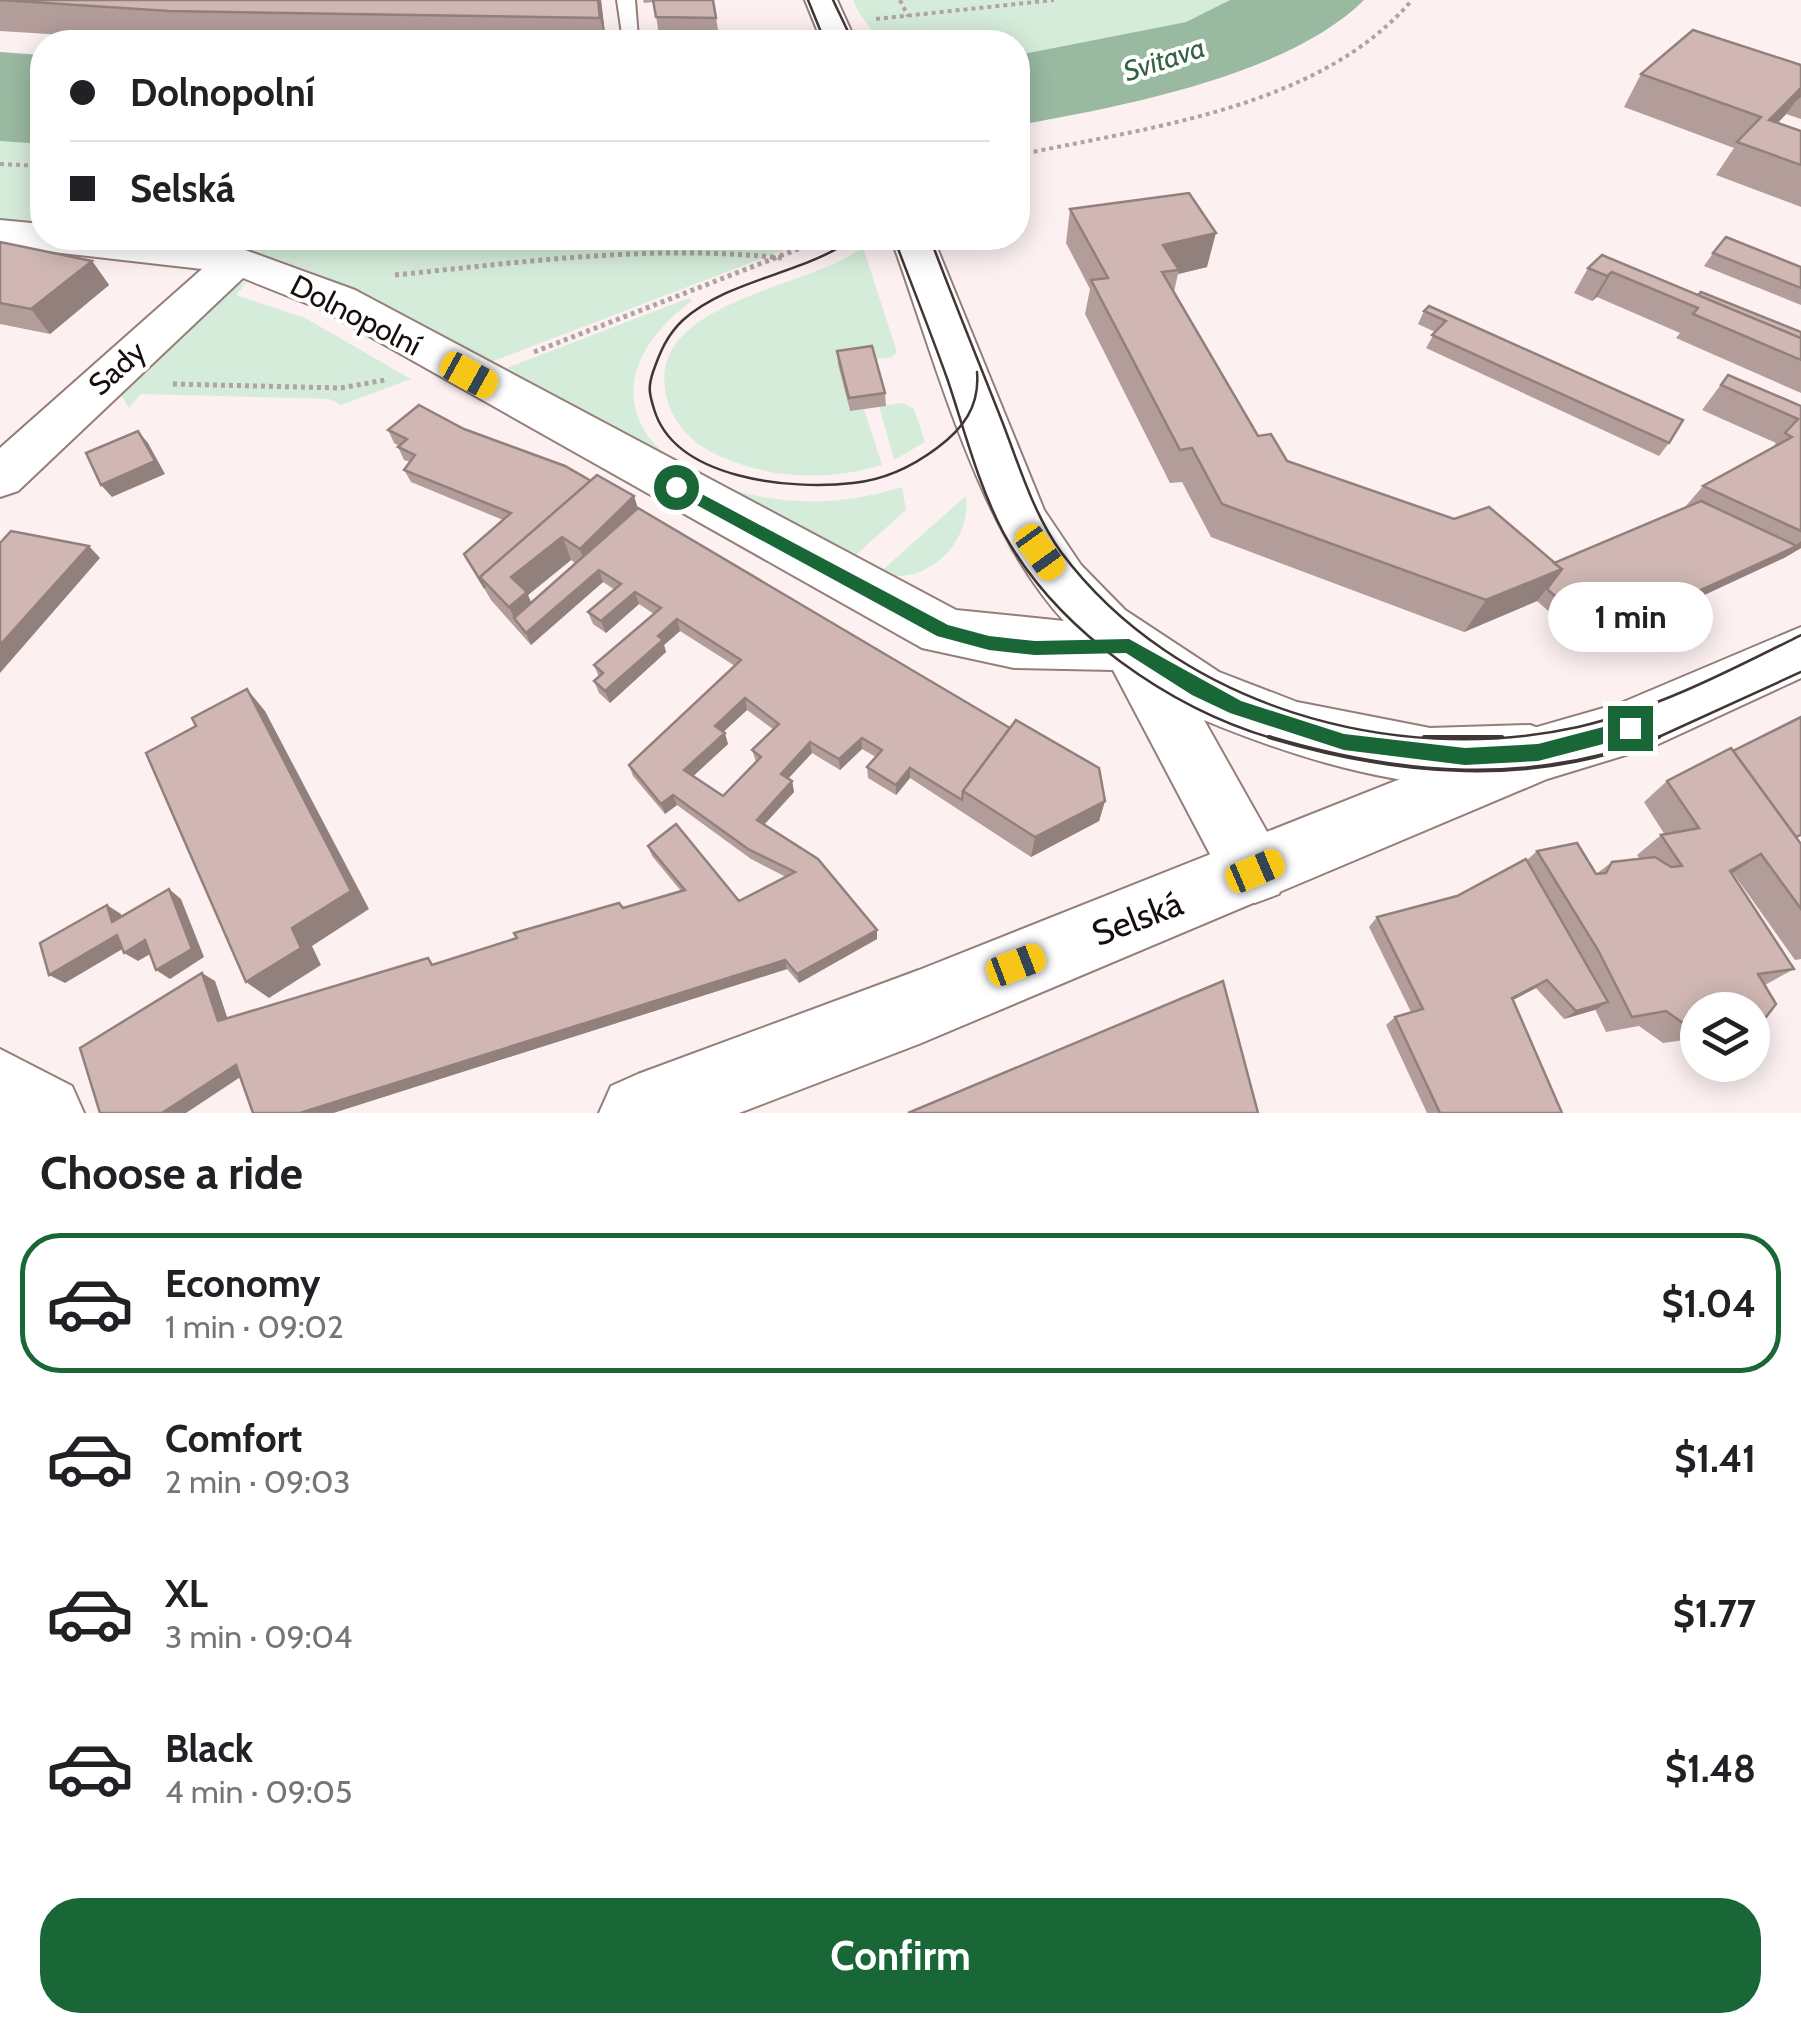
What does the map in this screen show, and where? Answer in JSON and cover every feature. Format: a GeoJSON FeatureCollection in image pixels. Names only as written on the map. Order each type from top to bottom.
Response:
{"type":"FeatureCollection","features":[{"type":"Feature","properties":{"kind":"street"},"geometry":{"type":"LineString","coordinates":[[0,233],[30,235]]}},
{"type":"Feature","properties":{"kind":"street","name":"Dolnopolní"},"geometry":{"type":"LineString","coordinates":[[155,250],[237,260],[339,300],[944,631],[989,643],[1035,648],[1129,646]]}},
{"type":"Feature","properties":{"kind":"street"},"geometry":{"type":"LineString","coordinates":[[917,250],[1020,517],[1061,582],[1129,646],[1198,690],[1237,708],[1344,742],[1430,756],[1538,753]]}},
{"type":"Feature","properties":{"kind":"street","name":"Sady"},"geometry":{"type":"LineString","coordinates":[[0,478],[237,260]]}},
{"type":"Feature","properties":{"kind":"street"},"geometry":{"type":"LineString","coordinates":[[1129,646],[1255,871]]}},
{"type":"Feature","properties":{"kind":"street","name":"Selská"},"geometry":{"type":"LineString","coordinates":[[638,1113],[901,1013],[1538,753],[1630,728],[1801,651]]}},
{"type":"Feature","properties":{"kind":"street"},"geometry":{"type":"LineString","coordinates":[[0,1087],[46,1113]]}},
{"type":"Feature","properties":{"kind":"lane"},"geometry":{"type":"LineString","coordinates":[[626,0],[631,30]]}},
{"type":"Feature","properties":{"kind":"path"},"geometry":{"type":"LineString","coordinates":[[900,0],[908,16]]}},
{"type":"Feature","properties":{"kind":"path"},"geometry":{"type":"LineString","coordinates":[[839,23],[1054,0]]}},
{"type":"Feature","properties":{"kind":"path"},"geometry":{"type":"LineString","coordinates":[[1030,153],[1229,106],[1350,54],[1384,33],[1412,0]]}},
{"type":"Feature","properties":{"kind":"path"},"geometry":{"type":"LineString","coordinates":[[0,164],[30,165]]}},
{"type":"Feature","properties":{"kind":"path"},"geometry":{"type":"LineString","coordinates":[[644,251],[649,250]]}},
{"type":"Feature","properties":{"kind":"path"},"geometry":{"type":"LineString","coordinates":[[298,282],[644,251],[710,250],[782,258]]}},
{"type":"Feature","properties":{"kind":"path"},"geometry":{"type":"LineString","coordinates":[[532,352],[800,250]]}},
{"type":"Feature","properties":{"kind":"path"},"geometry":{"type":"LineString","coordinates":[[158,383],[341,388],[400,378]]}},
{"type":"Feature","properties":{"kind":"shaded area"},"geometry":{"type":"Polygon","coordinates":[[[853,0],[1230,0],[1186,22],[1030,53],[1030,30],[871,30],[853,0]]]}},
{"type":"Feature","properties":{"kind":"shaded area"},"geometry":{"type":"Polygon","coordinates":[[[0,141],[30,143],[30,225],[0,222],[0,141]]]}},
{"type":"Feature","properties":{"kind":"shaded area"},"geometry":{"type":"Polygon","coordinates":[[[241,250],[785,250],[491,362],[338,282],[241,250]]]}},
{"type":"Feature","properties":{"kind":"shaded area"},"geometry":{"type":"Polygon","coordinates":[[[864,250],[897,352],[892,357],[839,364],[849,410],[864,409],[882,465],[842,474],[782,474],[724,458],[688,435],[675,419],[667,399],[666,366],[679,339],[704,318],[736,302],[864,250]]]}},
{"type":"Feature","properties":{"kind":"shaded area"},"geometry":{"type":"Polygon","coordinates":[[[248,281],[236,295],[305,318],[411,379],[341,405],[329,399],[141,394],[129,408],[118,390],[230,287],[248,281]]]}},
{"type":"Feature","properties":{"kind":"shaded area"},"geometry":{"type":"Polygon","coordinates":[[[689,298],[692,301],[650,343],[635,378],[638,416],[648,436],[676,465],[504,369],[689,298]]]}},
{"type":"Feature","properties":{"kind":"shaded area"},"geometry":{"type":"Polygon","coordinates":[[[903,403],[914,409],[925,442],[894,460],[879,406],[903,403]]]}},
{"type":"Feature","properties":{"kind":"shaded area"},"geometry":{"type":"Polygon","coordinates":[[[712,482],[759,496],[806,501],[854,498],[902,487],[906,510],[849,561],[712,482]]]}},
{"type":"Feature","properties":{"kind":"shaded area"},"geometry":{"type":"Polygon","coordinates":[[[966,496],[962,530],[943,557],[914,574],[879,573],[966,496]]]}},
{"type":"Feature","properties":{"kind":"water","name":"Svitava"},"geometry":{"type":"Polygon","coordinates":[[[1230,0],[1364,0],[1332,26],[1293,49],[1248,68],[1153,97],[1030,123],[1030,53],[1186,22],[1230,0]]]}},
{"type":"Feature","properties":{"kind":"water"},"geometry":{"type":"Polygon","coordinates":[[[0,52],[30,54],[30,143],[0,141],[0,52]]]}},
{"type":"Feature","properties":{"kind":"building"},"geometry":{"type":"Polygon","coordinates":[[[0,0],[598,0],[600,18],[169,11],[0,0]]]}},
{"type":"Feature","properties":{"kind":"building"},"geometry":{"type":"Polygon","coordinates":[[[653,0],[713,0],[716,18],[656,17],[653,0]]]}},
{"type":"Feature","properties":{"kind":"building"},"geometry":{"type":"Polygon","coordinates":[[[1693,30],[1801,65],[1801,88],[1769,120],[1801,131],[1801,165],[1737,142],[1761,117],[1641,74],[1693,30]]]}},
{"type":"Feature","properties":{"kind":"building"},"geometry":{"type":"Polygon","coordinates":[[[1189,193],[1216,233],[1163,245],[1179,270],[1162,272],[1258,436],[1271,434],[1287,461],[1454,519],[1489,507],[1562,569],[1486,600],[1222,504],[1192,448],[1180,450],[1091,280],[1108,278],[1070,209],[1189,193]]]}},
{"type":"Feature","properties":{"kind":"building"},"geometry":{"type":"Polygon","coordinates":[[[1726,237],[1801,267],[1801,288],[1713,253],[1726,237]]]}},
{"type":"Feature","properties":{"kind":"building"},"geometry":{"type":"Polygon","coordinates":[[[0,242],[92,261],[31,309],[0,303],[0,242]]]}},
{"type":"Feature","properties":{"kind":"building"},"geometry":{"type":"Polygon","coordinates":[[[1602,255],[1801,338],[1801,360],[1693,314],[1698,308],[1612,272],[1607,276],[1588,268],[1602,255]]]}},
{"type":"Feature","properties":{"kind":"building"},"geometry":{"type":"Polygon","coordinates":[[[1701,292],[1801,332],[1801,338],[1698,295],[1701,292]]]}},
{"type":"Feature","properties":{"kind":"building"},"geometry":{"type":"Polygon","coordinates":[[[1429,306],[1683,420],[1669,443],[1432,335],[1446,321],[1424,311],[1429,306]]]}},
{"type":"Feature","properties":{"kind":"building"},"geometry":{"type":"Polygon","coordinates":[[[872,346],[885,393],[849,398],[837,351],[872,346]]]}},
{"type":"Feature","properties":{"kind":"building"},"geometry":{"type":"Polygon","coordinates":[[[1728,375],[1801,406],[1801,531],[1703,486],[1792,437],[1785,433],[1798,419],[1721,385],[1728,375]]]}},
{"type":"Feature","properties":{"kind":"building"},"geometry":{"type":"Polygon","coordinates":[[[419,405],[464,429],[565,466],[591,481],[480,577],[485,588],[464,554],[511,513],[404,470],[415,455],[398,447],[407,439],[388,430],[419,405]]]}},
{"type":"Feature","properties":{"kind":"building"},"geometry":{"type":"Polygon","coordinates":[[[138,431],[155,461],[101,485],[86,453],[138,431]]]}},
{"type":"Feature","properties":{"kind":"building"},"geometry":{"type":"Polygon","coordinates":[[[597,475],[634,496],[580,549],[562,537],[511,577],[527,592],[509,607],[480,577],[597,475]]]}},
{"type":"Feature","properties":{"kind":"building"},"geometry":{"type":"Polygon","coordinates":[[[1701,501],[1797,546],[1600,636],[1547,589],[1562,569],[1554,563],[1701,501]]]}},
{"type":"Feature","properties":{"kind":"building"},"geometry":{"type":"Polygon","coordinates":[[[638,508],[1010,728],[963,791],[962,800],[910,768],[896,785],[867,767],[882,750],[862,738],[839,759],[810,742],[781,774],[792,781],[757,820],[818,859],[877,930],[797,974],[785,960],[300,1113],[253,1113],[236,1065],[162,1113],[100,1113],[80,1048],[202,973],[218,1021],[428,958],[432,965],[517,938],[514,933],[619,903],[623,908],[685,890],[648,846],[676,824],[739,901],[795,872],[748,849],[673,795],[661,804],[629,765],[741,660],[677,619],[658,636],[663,640],[605,691],[594,681],[603,673],[594,665],[661,608],[635,592],[601,621],[588,612],[621,584],[599,570],[526,633],[514,618],[638,508]],[[745,698],[715,726],[725,733],[684,770],[723,796],[761,757],[752,750],[779,724],[745,698]]]}},
{"type":"Feature","properties":{"kind":"building"},"geometry":{"type":"Polygon","coordinates":[[[11,531],[89,546],[0,645],[0,543],[11,531]]]}},
{"type":"Feature","properties":{"kind":"building"},"geometry":{"type":"Polygon","coordinates":[[[247,689],[351,891],[292,928],[301,948],[246,982],[146,753],[196,726],[192,718],[247,689]]]}},
{"type":"Feature","properties":{"kind":"building"},"geometry":{"type":"Polygon","coordinates":[[[1801,717],[1801,835],[1796,837],[1733,751],[1801,717]]]}},
{"type":"Feature","properties":{"kind":"building"},"geometry":{"type":"Polygon","coordinates":[[[1016,720],[1099,768],[1105,801],[1035,837],[963,791],[1016,720]]]}},
{"type":"Feature","properties":{"kind":"building"},"geometry":{"type":"Polygon","coordinates":[[[1731,748],[1801,844],[1801,909],[1761,854],[1730,871],[1794,969],[1758,974],[1769,992],[1680,992],[1680,1021],[1666,1011],[1632,1017],[1598,950],[1537,851],[1577,843],[1596,874],[1606,873],[1612,862],[1655,857],[1671,867],[1682,866],[1661,835],[1699,828],[1667,781],[1731,748]]]}},
{"type":"Feature","properties":{"kind":"building"},"geometry":{"type":"Polygon","coordinates":[[[1526,859],[1608,1002],[1576,1011],[1547,980],[1512,998],[1562,1113],[1440,1113],[1395,1017],[1423,1009],[1377,917],[1457,896],[1526,859]]]}},
{"type":"Feature","properties":{"kind":"building"},"geometry":{"type":"Polygon","coordinates":[[[169,889],[192,949],[156,970],[145,940],[124,953],[117,935],[49,975],[40,943],[107,905],[112,922],[169,889]]]}},
{"type":"Feature","properties":{"kind":"building"},"geometry":{"type":"Polygon","coordinates":[[[1223,981],[1258,1113],[908,1113],[1223,981]]]}},
{"type":"Feature","properties":{"kind":"tram line"},"geometry":{"type":"LineString","coordinates":[[808,0],[820,30]]}},
{"type":"Feature","properties":{"kind":"tram line"},"geometry":{"type":"LineString","coordinates":[[833,0],[847,30]]}},
{"type":"Feature","properties":{"kind":"tram line"},"geometry":{"type":"LineString","coordinates":[[834,250],[723,295],[677,326],[661,351],[650,386],[654,409],[666,433],[685,452],[738,475],[828,485],[865,481],[908,466],[937,448],[962,424]]}},
{"type":"Feature","properties":{"kind":"tram line"},"geometry":{"type":"LineString","coordinates":[[899,250],[962,424]]}},
{"type":"Feature","properties":{"kind":"tram line"},"geometry":{"type":"LineString","coordinates":[[935,250],[1027,488],[1061,552],[1109,605],[1164,650],[1226,686],[1293,713],[1363,730],[1435,739],[1507,738],[1578,727],[1636,710],[1692,688],[1801,635]]}},
{"type":"Feature","properties":{"kind":"tram line"},"geometry":{"type":"LineString","coordinates":[[962,424],[976,396],[977,372]]}},
{"type":"Feature","properties":{"kind":"tram line"},"geometry":{"type":"LineString","coordinates":[[962,424],[1003,532],[1053,602],[1120,662],[1158,687],[1197,709],[1271,737]]}},
{"type":"Feature","properties":{"kind":"tram line"},"geometry":{"type":"LineString","coordinates":[[1657,738],[1801,672]]}},
{"type":"Feature","properties":{"kind":"tram line"},"geometry":{"type":"LineString","coordinates":[[1271,737],[1367,760],[1465,770],[1562,764],[1657,738]]}},
{"type":"Feature","properties":{"kind":"tram line"},"geometry":{"type":"LineString","coordinates":[[1271,737],[1278,740]]}},
{"type":"Feature","properties":{"kind":"tram line"},"geometry":{"type":"LineString","coordinates":[[1424,737],[1502,737]]}},
{"type":"Feature","properties":{"kind":"tram line"},"geometry":{"type":"LineString","coordinates":[[1652,740],[1657,738]]}},
{"type":"Feature","properties":{"kind":"route"},"geometry":{"type":"LineString","coordinates":[[676,487],[944,631],[989,643],[1035,648],[1129,646],[1198,690],[1237,708],[1344,742],[1430,756],[1465,757],[1538,753],[1630,728]]}}]}
